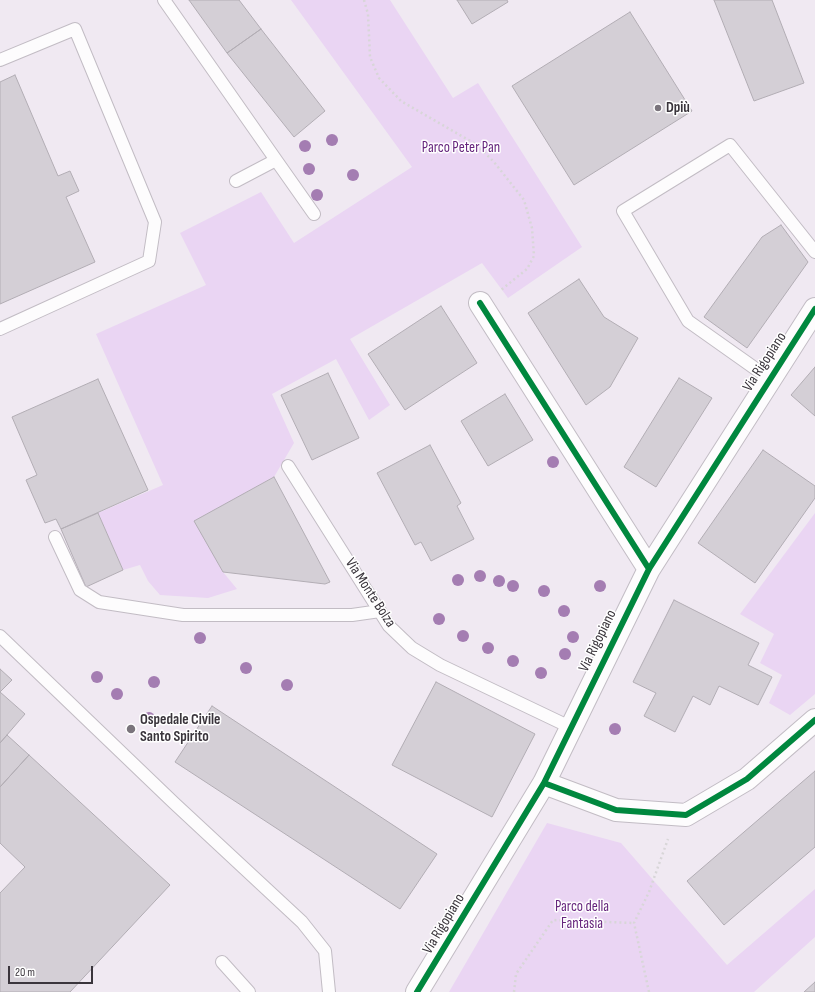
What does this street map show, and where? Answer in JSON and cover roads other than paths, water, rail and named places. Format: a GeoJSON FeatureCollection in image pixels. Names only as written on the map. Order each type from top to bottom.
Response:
{"type":"FeatureCollection","features":[{"type":"Feature","properties":{"kind":"street"},"geometry":{"type":"LineString","coordinates":[[480,303],[649,569]]}},
{"type":"Feature","properties":{"kind":"street","name":"Via Rigopiano"},"geometry":{"type":"LineString","coordinates":[[418,992],[544,783],[570,727],[649,569],[815,309]]}},
{"type":"Feature","properties":{"kind":"street"},"geometry":{"type":"LineString","coordinates":[[544,783],[616,810],[686,815],[747,779],[815,720]]}},
{"type":"Feature","properties":{"kind":"lane"},"geometry":{"type":"LineString","coordinates":[[164,0],[314,214]]}},
{"type":"Feature","properties":{"kind":"lane"},"geometry":{"type":"LineString","coordinates":[[0,60],[75,29],[156,222],[149,261],[0,329]]}},
{"type":"Feature","properties":{"kind":"lane"},"geometry":{"type":"LineString","coordinates":[[770,379],[688,321],[623,211],[730,145],[815,252]]}},
{"type":"Feature","properties":{"kind":"lane"},"geometry":{"type":"LineString","coordinates":[[236,180],[276,160]]}},
{"type":"Feature","properties":{"kind":"lane","name":"Via Monte Bolza"},"geometry":{"type":"LineString","coordinates":[[288,466],[389,626],[412,648],[440,665],[570,727]]}},
{"type":"Feature","properties":{"kind":"lane"},"geometry":{"type":"LineString","coordinates":[[55,537],[80,590],[100,602],[183,615],[352,615],[380,611]]}},
{"type":"Feature","properties":{"kind":"lane"},"geometry":{"type":"LineString","coordinates":[[0,636],[157,787],[302,922],[325,951],[329,992]]}},
{"type":"Feature","properties":{"kind":"lane"},"geometry":{"type":"LineString","coordinates":[[222,962],[249,992]]}},
{"type":"Feature","properties":{"kind":"place","name":"Dpiù"},"geometry":{"type":"Point","coordinates":[658,108]}},
{"type":"Feature","properties":{"kind":"place","name":"Ospedale Civile Santo Spirito"},"geometry":{"type":"Point","coordinates":[131,729]}},
{"type":"Feature","properties":{"kind":"park label","name":"Parco Peter Pan"},"geometry":{"type":"Point","coordinates":[461,148]}},
{"type":"Feature","properties":{"kind":"park label","name":"Parco della Fantasia"},"geometry":{"type":"Point","coordinates":[582,916]}}]}
